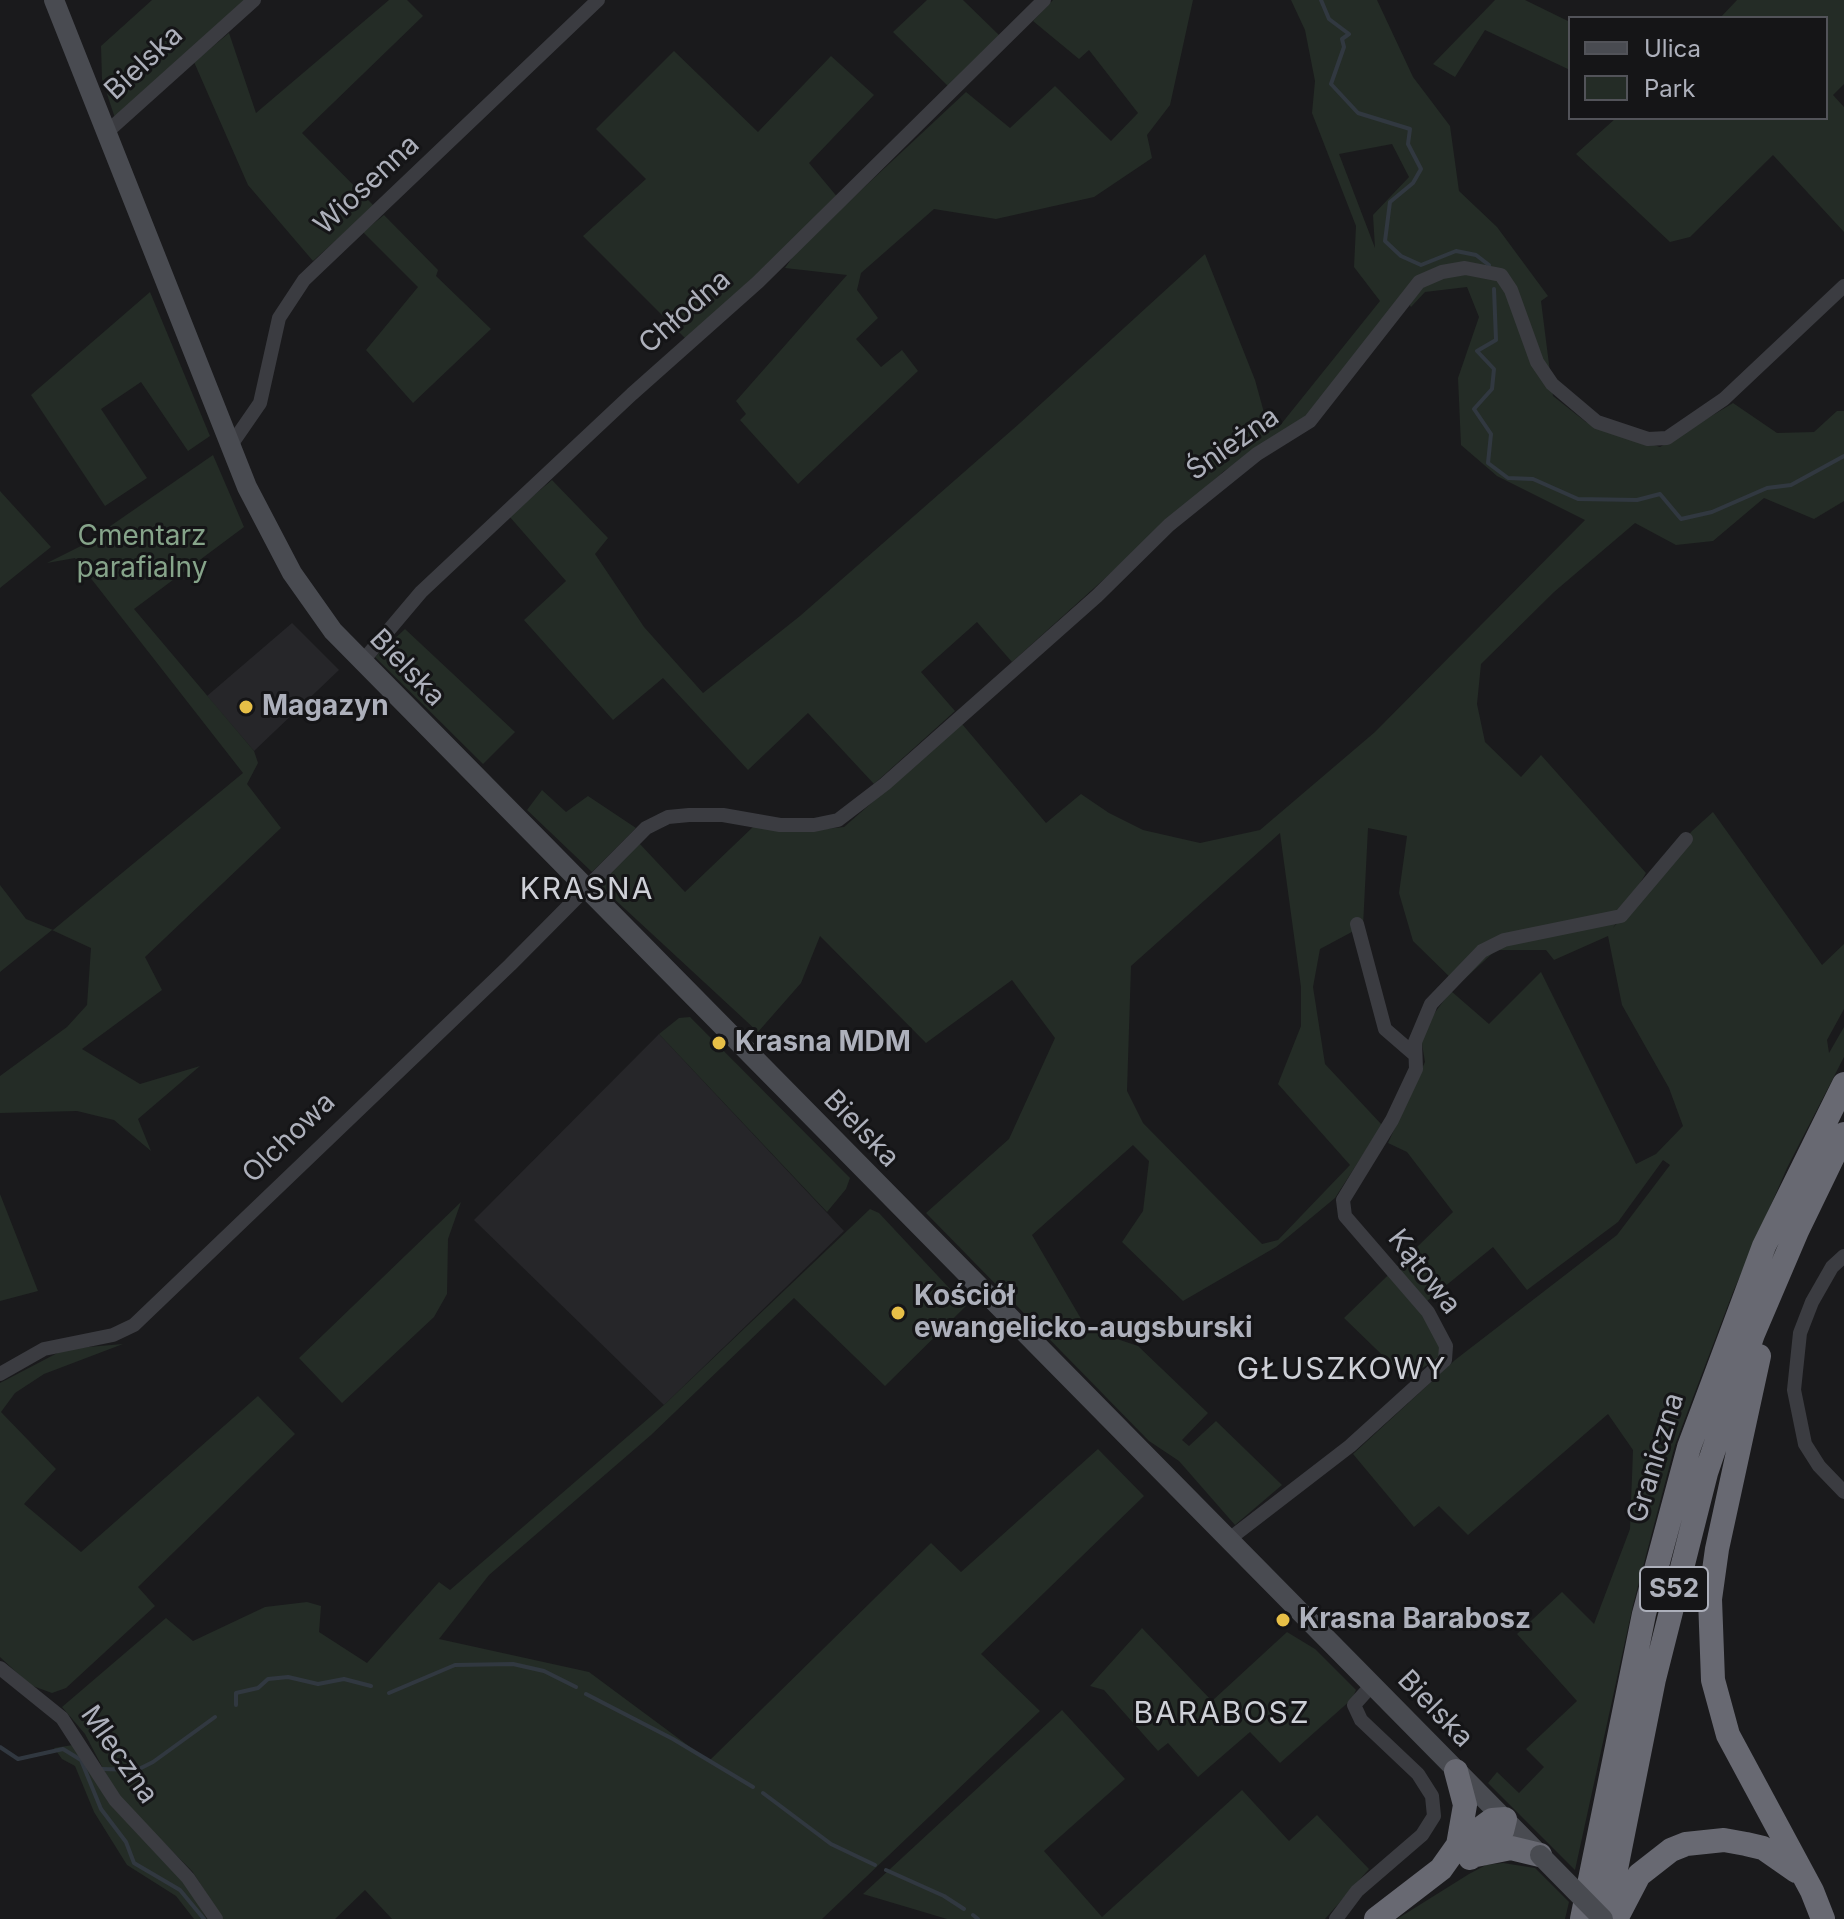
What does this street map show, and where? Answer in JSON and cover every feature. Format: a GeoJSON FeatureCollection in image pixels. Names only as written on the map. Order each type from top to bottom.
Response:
{"type":"FeatureCollection","features":[{"type":"Feature","properties":{"kind":"highway","name":"Graniczna"},"geometry":{"type":"LineString","coordinates":[[1582,1919],[1644,1614],[1689,1447],[1722,1350],[1769,1235],[1844,1084]]}},
{"type":"Feature","properties":{"kind":"highway","name":"Graniczna"},"geometry":{"type":"LineString","coordinates":[[1604,1919],[1654,1679],[1693,1518],[1721,1426],[1780,1270],[1844,1134]]}},
{"type":"Feature","properties":{"kind":"highway"},"geometry":{"type":"LineString","coordinates":[[1780,1270],[1717,1549],[1710,1599],[1710,1651],[1713,1680],[1728,1735],[1823,1919]]}},
{"type":"Feature","properties":{"kind":"highway"},"geometry":{"type":"LineString","coordinates":[[1456,1771],[1465,1805],[1464,1852]]}},
{"type":"Feature","properties":{"kind":"highway"},"geometry":{"type":"LineString","coordinates":[[1376,1919],[1464,1852],[1492,1820],[1505,1819]]}},
{"type":"Feature","properties":{"kind":"highway"},"geometry":{"type":"LineString","coordinates":[[1616,1919],[1639,1875],[1671,1850],[1686,1844],[1724,1840],[1746,1844],[1781,1859],[1804,1877]]}},
{"type":"Feature","properties":{"kind":"highway"},"geometry":{"type":"LineString","coordinates":[[1464,1852],[1502,1848],[1540,1855]]}},
{"type":"Feature","properties":{"kind":"street","name":"Bielska"},"geometry":{"type":"LineString","coordinates":[[54,0],[247,487],[292,573],[361,663],[1604,1919]]}},
{"type":"Feature","properties":{"kind":"street","name":"Bielska"},"geometry":{"type":"LineString","coordinates":[[107,132],[254,0]]}},
{"type":"Feature","properties":{"kind":"street","name":"Wiosenna"},"geometry":{"type":"LineString","coordinates":[[231,445],[260,403],[279,318],[304,280],[598,0]]}},
{"type":"Feature","properties":{"kind":"street","name":"Chłodna"},"geometry":{"type":"LineString","coordinates":[[361,663],[421,592],[620,404],[758,282],[1044,0]]}},
{"type":"Feature","properties":{"kind":"street","name":"Śnieżna"},"geometry":{"type":"LineString","coordinates":[[586,888],[646,828],[668,817],[723,815],[780,825],[838,820],[885,784],[1097,596],[1188,508],[1257,454],[1310,421],[1419,282],[1442,272],[1465,268],[1501,275],[1511,290],[1537,362],[1552,384],[1597,422],[1648,439],[1667,438],[1724,399],[1844,286]]}},
{"type":"Feature","properties":{"kind":"street","name":"Kątowa"},"geometry":{"type":"LineString","coordinates":[[1228,1540],[1350,1446],[1445,1360],[1446,1346],[1428,1312],[1345,1216],[1343,1200],[1392,1120],[1416,1069],[1420,1025],[1431,1004],[1482,951],[1504,940],[1621,916],[1686,839]]}},
{"type":"Feature","properties":{"kind":"street","name":"Olchowa"},"geometry":{"type":"LineString","coordinates":[[0,1374],[44,1349],[113,1335],[134,1325],[510,965],[586,888]]}},
{"type":"Feature","properties":{"kind":"street"},"geometry":{"type":"LineString","coordinates":[[1357,924],[1385,1029],[1415,1055]]}},
{"type":"Feature","properties":{"kind":"street"},"geometry":{"type":"LineString","coordinates":[[1844,1256],[1832,1267],[1812,1302],[1800,1333],[1794,1390],[1805,1444],[1819,1466],[1844,1492]]}},
{"type":"Feature","properties":{"kind":"street","name":"Mleczna"},"geometry":{"type":"LineString","coordinates":[[0,1668],[49,1704],[69,1725],[115,1800],[194,1885],[216,1919]]}},
{"type":"Feature","properties":{"kind":"street"},"geometry":{"type":"LineString","coordinates":[[1336,1919],[1357,1891],[1422,1835],[1434,1816],[1432,1796],[1418,1774],[1361,1720],[1354,1705],[1372,1685]]}},
{"type":"Feature","properties":{"kind":"shaded area"},"geometry":{"type":"Polygon","coordinates":[[[292,623],[339,670],[254,751],[207,696],[292,623]]]}},
{"type":"Feature","properties":{"kind":"shaded area"},"geometry":{"type":"Polygon","coordinates":[[[659,1034],[844,1231],[664,1405],[474,1220],[659,1034]]]}},
{"type":"Feature","properties":{"kind":"green space"},"geometry":{"type":"Polygon","coordinates":[[[152,0],[246,0],[115,118],[102,79],[101,46],[152,0]]]}},
{"type":"Feature","properties":{"kind":"green space"},"geometry":{"type":"Polygon","coordinates":[[[389,0],[407,0],[423,16],[302,133],[374,206],[313,261],[248,185],[194,62],[229,33],[256,113],[389,0]]]}},
{"type":"Feature","properties":{"kind":"green space"},"geometry":{"type":"Polygon","coordinates":[[[927,0],[963,0],[1000,36],[950,88],[893,32],[927,0]]]}},
{"type":"Feature","properties":{"kind":"green space"},"geometry":{"type":"Polygon","coordinates":[[[1053,0],[1193,0],[1170,105],[1147,135],[1152,158],[1094,197],[996,219],[934,209],[861,273],[857,290],[878,318],[856,339],[881,367],[902,350],[918,371],[798,484],[740,420],[746,414],[736,401],[847,275],[785,268],[798,249],[966,92],[1010,128],[1055,86],[1111,141],[1138,113],[1089,50],[1079,59],[1033,21],[1053,0]]]}},
{"type":"Feature","properties":{"kind":"green space"},"geometry":{"type":"Polygon","coordinates":[[[1291,0],[1377,0],[1413,77],[1450,126],[1459,191],[1497,227],[1548,296],[1541,301],[1553,396],[1586,422],[1660,447],[1733,403],[1777,433],[1814,432],[1837,411],[1844,411],[1844,501],[1814,519],[1764,498],[1713,541],[1676,545],[1635,523],[1554,592],[1481,664],[1477,704],[1485,742],[1521,777],[1541,755],[1646,873],[1613,928],[1692,831],[1713,812],[1822,965],[1844,944],[1844,1009],[1827,1040],[1829,1053],[1844,1027],[1844,1057],[1787,1168],[1733,1292],[1675,1445],[1633,1605],[1575,1870],[1488,1783],[1497,1772],[1519,1793],[1544,1767],[1526,1749],[1577,1701],[1517,1634],[1562,1592],[1594,1624],[1630,1529],[1633,1450],[1608,1414],[1468,1535],[1439,1506],[1414,1527],[1353,1454],[1455,1360],[1617,1235],[1670,1165],[1663,1160],[1618,1222],[1527,1290],[1493,1247],[1427,1301],[1452,1350],[1406,1378],[1344,1318],[1453,1212],[1407,1152],[1388,1143],[1425,1062],[1421,1038],[1427,1023],[1451,991],[1489,1024],[1541,972],[1636,1164],[1656,1154],[1683,1126],[1669,1088],[1622,1005],[1608,936],[1554,960],[1546,950],[1496,950],[1458,985],[1413,941],[1399,893],[1407,836],[1368,828],[1363,926],[1320,949],[1313,987],[1325,1064],[1382,1125],[1335,1198],[1276,1247],[1183,1301],[1122,1242],[1143,1211],[1149,1161],[1133,1145],[1032,1235],[1087,1329],[1138,1346],[1208,1413],[1182,1440],[1189,1446],[1216,1421],[1282,1485],[1235,1525],[1179,1461],[1149,1441],[926,1213],[1009,1139],[1055,1038],[1012,980],[926,1043],[820,936],[801,983],[758,1032],[597,883],[639,843],[685,892],[754,826],[797,832],[844,827],[962,724],[1046,823],[1081,794],[1143,830],[1200,843],[1260,830],[1375,732],[1585,520],[1497,476],[1461,445],[1458,378],[1479,317],[1467,287],[1425,292],[1411,307],[1402,294],[1302,422],[1224,471],[1012,662],[977,622],[921,672],[955,711],[874,784],[808,713],[748,770],[663,678],[613,720],[524,620],[566,581],[509,516],[552,480],[608,538],[595,554],[644,627],[703,693],[800,616],[1020,423],[1205,254],[1255,380],[1268,427],[1278,428],[1380,301],[1354,267],[1356,226],[1312,113],[1315,81],[1305,30],[1291,0]],[[1392,144],[1339,154],[1375,248],[1373,215],[1409,177],[1392,144]],[[1280,833],[1131,966],[1127,1091],[1143,1123],[1262,1244],[1278,1240],[1350,1165],[1278,1084],[1301,1026],[1301,987],[1280,833]]]}},
{"type":"Feature","properties":{"kind":"green space"},"geometry":{"type":"Polygon","coordinates":[[[1495,0],[1525,0],[1568,21],[1568,69],[1485,30],[1455,77],[1433,64],[1495,0]]]}},
{"type":"Feature","properties":{"kind":"green space"},"geometry":{"type":"Polygon","coordinates":[[[1737,0],[1844,0],[1844,84],[1833,95],[1844,107],[1844,232],[1773,155],[1690,237],[1670,242],[1576,154],[1614,120],[1828,120],[1828,16],[1722,16],[1737,0]]]}},
{"type":"Feature","properties":{"kind":"green space"},"geometry":{"type":"Polygon","coordinates":[[[674,51],[758,132],[831,56],[874,95],[809,163],[839,199],[686,339],[583,236],[646,179],[596,129],[674,51]]]}},
{"type":"Feature","properties":{"kind":"green space"},"geometry":{"type":"Polygon","coordinates":[[[384,215],[438,270],[436,276],[491,329],[413,403],[366,350],[418,287],[363,232],[384,215]]]}},
{"type":"Feature","properties":{"kind":"green space"},"geometry":{"type":"Polygon","coordinates":[[[150,292],[210,436],[188,451],[141,382],[101,409],[147,478],[105,506],[31,395],[150,292]]]}},
{"type":"Feature","properties":{"kind":"green space","name":"Cmentarz parafialny"},"geometry":{"type":"Polygon","coordinates":[[[213,455],[244,527],[134,609],[254,751],[258,763],[247,784],[281,828],[145,957],[162,990],[82,1049],[140,1084],[200,1066],[138,1119],[151,1151],[114,1120],[77,1111],[0,1113],[0,1076],[67,1027],[87,1005],[91,948],[52,930],[0,972],[0,885],[26,919],[53,930],[243,773],[75,558],[47,563],[83,545],[213,455]]]}},
{"type":"Feature","properties":{"kind":"green space"},"geometry":{"type":"Polygon","coordinates":[[[0,491],[51,547],[0,588],[0,491]]]}},
{"type":"Feature","properties":{"kind":"green space"},"geometry":{"type":"Polygon","coordinates":[[[405,629],[515,732],[483,764],[375,657],[405,629]]]}},
{"type":"Feature","properties":{"kind":"green space"},"geometry":{"type":"Polygon","coordinates":[[[542,790],[566,812],[588,796],[636,828],[592,872],[527,810],[542,790]]]}},
{"type":"Feature","properties":{"kind":"green space"},"geometry":{"type":"Polygon","coordinates":[[[690,1017],[850,1178],[846,1189],[827,1212],[659,1034],[679,1018],[690,1017]]]}},
{"type":"Feature","properties":{"kind":"green space"},"geometry":{"type":"Polygon","coordinates":[[[0,1194],[38,1291],[0,1301],[0,1194]]]}},
{"type":"Feature","properties":{"kind":"green space"},"geometry":{"type":"Polygon","coordinates":[[[461,1202],[448,1239],[447,1294],[434,1317],[342,1403],[299,1358],[461,1202]]]}},
{"type":"Feature","properties":{"kind":"green space"},"geometry":{"type":"Polygon","coordinates":[[[870,1209],[879,1213],[966,1306],[885,1386],[794,1298],[651,1435],[489,1575],[439,1639],[589,1672],[709,1761],[931,1543],[961,1572],[1098,1449],[1144,1496],[981,1654],[1040,1711],[822,1919],[392,1919],[365,1890],[335,1919],[223,1919],[192,1871],[118,1797],[85,1734],[62,1707],[166,1618],[193,1641],[265,1607],[307,1602],[321,1606],[319,1632],[367,1663],[439,1582],[450,1590],[664,1405],[870,1209]]]}},
{"type":"Feature","properties":{"kind":"green space"},"geometry":{"type":"Polygon","coordinates":[[[123,1344],[44,1374],[15,1393],[1,1412],[56,1469],[24,1504],[81,1552],[258,1396],[295,1434],[138,1587],[155,1606],[66,1688],[52,1693],[30,1685],[0,1657],[0,1383],[65,1349],[123,1344]]]}},
{"type":"Feature","properties":{"kind":"green space"},"geometry":{"type":"Polygon","coordinates":[[[1142,1628],[1212,1701],[1287,1632],[1315,1649],[1356,1690],[1352,1699],[1280,1763],[1250,1732],[1198,1777],[1168,1743],[1158,1751],[1104,1690],[1090,1686],[1142,1628]]]}},
{"type":"Feature","properties":{"kind":"green space"},"geometry":{"type":"Polygon","coordinates":[[[1062,1710],[1125,1779],[1044,1851],[1102,1917],[1242,1790],[1289,1841],[1317,1815],[1369,1869],[1325,1919],[947,1919],[863,1894],[1062,1710]]]}},
{"type":"Feature","properties":{"kind":"green space"},"geometry":{"type":"Polygon","coordinates":[[[73,1745],[83,1751],[108,1802],[187,1885],[207,1919],[194,1919],[176,1896],[127,1865],[94,1812],[75,1766],[62,1759],[54,1748],[73,1745]]]}},
{"type":"Feature","properties":{"kind":"green space"},"geometry":{"type":"Polygon","coordinates":[[[1503,1863],[1535,1868],[1569,1902],[1565,1919],[1397,1919],[1486,1865],[1503,1863]]]}},
{"type":"Feature","properties":{"kind":"waterway"},"geometry":{"type":"LineString","coordinates":[[1321,0],[1329,19],[1349,34],[1342,39],[1344,47],[1331,84],[1358,113],[1410,129],[1408,144],[1421,169],[1413,183],[1390,202],[1385,241],[1401,256],[1421,265],[1456,251],[1476,255],[1489,265]]}},
{"type":"Feature","properties":{"kind":"waterway"},"geometry":{"type":"LineString","coordinates":[[1494,289],[1496,340],[1477,351],[1494,369],[1492,389],[1474,409],[1491,434],[1488,463],[1508,478],[1533,479],[1578,499],[1637,500],[1660,494],[1681,519],[1712,512],[1767,488],[1791,485],[1844,456]]}},
{"type":"Feature","properties":{"kind":"waterway"},"geometry":{"type":"LineString","coordinates":[[389,1693],[455,1665],[513,1664],[544,1671],[576,1687]]}},
{"type":"Feature","properties":{"kind":"waterway"},"geometry":{"type":"LineString","coordinates":[[236,1705],[236,1693],[258,1688],[268,1679],[288,1677],[318,1684],[344,1679],[371,1686]]}},
{"type":"Feature","properties":{"kind":"waterway"},"geometry":{"type":"LineString","coordinates":[[586,1694],[673,1739],[753,1787]]}},
{"type":"Feature","properties":{"kind":"waterway"},"geometry":{"type":"LineString","coordinates":[[102,1769],[137,1770],[215,1717]]}},
{"type":"Feature","properties":{"kind":"waterway"},"geometry":{"type":"LineString","coordinates":[[0,1747],[18,1759],[63,1749],[81,1760],[101,1809],[126,1842],[134,1863],[180,1890],[204,1919]]}},
{"type":"Feature","properties":{"kind":"waterway"},"geometry":{"type":"LineString","coordinates":[[763,1793],[831,1844],[875,1865]]}},
{"type":"Feature","properties":{"kind":"waterway"},"geometry":{"type":"LineString","coordinates":[[886,1870],[944,1896],[964,1909]]}},
{"type":"Feature","properties":{"kind":"waterway"},"geometry":{"type":"LineString","coordinates":[[973,1915],[978,1919]]}},
{"type":"Feature","properties":{"kind":"place","name":"Magazyn"},"geometry":{"type":"Point","coordinates":[246,707]}},
{"type":"Feature","properties":{"kind":"place","name":"Krasna MDM"},"geometry":{"type":"Point","coordinates":[719,1043]}},
{"type":"Feature","properties":{"kind":"place","name":"Kościół ewangelicko-augsburski"},"geometry":{"type":"Point","coordinates":[898,1313]}},
{"type":"Feature","properties":{"kind":"place","name":"Krasna Barabosz"},"geometry":{"type":"Point","coordinates":[1283,1620]}},
{"type":"Feature","properties":{"kind":"district","name":"KRASNA"},"geometry":{"type":"Point","coordinates":[587,890]}},
{"type":"Feature","properties":{"kind":"district","name":"GŁUSZKOWY"},"geometry":{"type":"Point","coordinates":[1342,1370]}},
{"type":"Feature","properties":{"kind":"district","name":"BARABOSZ"},"geometry":{"type":"Point","coordinates":[1222,1714]}}]}
